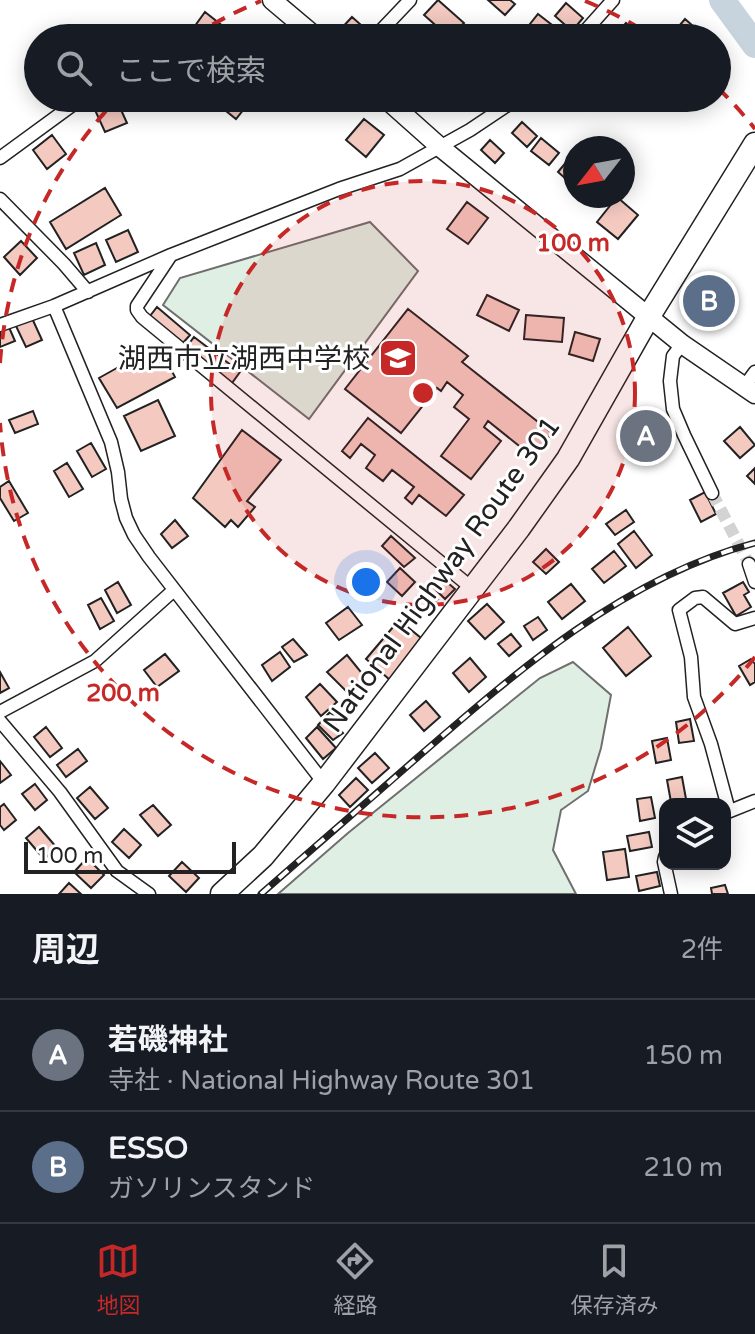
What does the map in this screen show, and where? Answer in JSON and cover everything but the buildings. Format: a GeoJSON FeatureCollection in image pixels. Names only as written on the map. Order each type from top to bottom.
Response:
{"type":"FeatureCollection","features":[{"type":"Feature","properties":{"kind":"highway","name":"National Highway Route 301"},"geometry":{"type":"LineString","coordinates":[[222,894],[263,856],[324,783],[568,459],[649,316],[755,144]]}},
{"type":"Feature","properties":{"kind":"main road"},"geometry":{"type":"LineString","coordinates":[[272,0],[300,24]]}},
{"type":"Feature","properties":{"kind":"main road"},"geometry":{"type":"LineString","coordinates":[[401,112],[682,344],[751,384]]}},
{"type":"Feature","properties":{"kind":"street"},"geometry":{"type":"LineString","coordinates":[[387,24],[410,0]]}},
{"type":"Feature","properties":{"kind":"street"},"geometry":{"type":"LineString","coordinates":[[592,24],[613,0]]}},
{"type":"Feature","properties":{"kind":"street"},"geometry":{"type":"LineString","coordinates":[[0,158],[63,112]]}},
{"type":"Feature","properties":{"kind":"street"},"geometry":{"type":"LineString","coordinates":[[0,325],[54,306],[171,255],[339,189],[400,169],[497,112]]}},
{"type":"Feature","properties":{"kind":"street"},"geometry":{"type":"LineString","coordinates":[[0,199],[88,292]]}},
{"type":"Feature","properties":{"kind":"street"},"geometry":{"type":"LineString","coordinates":[[171,255],[137,306],[142,317],[473,589]]}},
{"type":"Feature","properties":{"kind":"street"},"geometry":{"type":"LineString","coordinates":[[54,306],[111,442],[126,518],[149,557],[324,783]]}},
{"type":"Feature","properties":{"kind":"street"},"geometry":{"type":"LineString","coordinates":[[682,344],[673,356],[670,381],[673,409],[712,493]]}},
{"type":"Feature","properties":{"kind":"street"},"geometry":{"type":"LineString","coordinates":[[749,564],[755,582]]}},
{"type":"Feature","properties":{"kind":"street"},"geometry":{"type":"LineString","coordinates":[[0,712],[95,661],[174,590]]}},
{"type":"Feature","properties":{"kind":"street"},"geometry":{"type":"LineString","coordinates":[[724,798],[711,744],[694,697],[691,657],[679,610],[695,598],[703,597],[735,624],[755,618]]}},
{"type":"Feature","properties":{"kind":"street"},"geometry":{"type":"LineString","coordinates":[[0,721],[60,792],[117,871],[149,894]]}},
{"type":"Feature","properties":{"kind":"street"},"geometry":{"type":"LineString","coordinates":[[731,810],[755,801]]}},
{"type":"Feature","properties":{"kind":"street"},"geometry":{"type":"LineString","coordinates":[[666,870],[671,894]]}},
{"type":"Feature","properties":{"kind":"green space"},"geometry":{"type":"Polygon","coordinates":[[[370,222],[418,271],[309,419],[163,305],[180,278],[370,222]]]}},
{"type":"Feature","properties":{"kind":"green space"},"geometry":{"type":"Polygon","coordinates":[[[573,662],[611,695],[601,748],[588,791],[561,810],[553,850],[576,894],[278,894],[348,833],[540,678],[573,662]]]}},
{"type":"Feature","properties":{"kind":"waterway"},"geometry":{"type":"LineString","coordinates":[[722,0],[755,45]]}},
{"type":"Feature","properties":{"kind":"tunnel"},"geometry":{"type":"LineString","coordinates":[[712,493],[749,564]]}},
{"type":"Feature","properties":{"kind":"railway"},"geometry":{"type":"LineString","coordinates":[[261,894],[494,692],[575,630],[661,579],[707,558],[755,543]]}},
{"type":"Feature","properties":{"kind":"place","name":"ESSO"},"geometry":{"type":"Point","coordinates":[709,301]}},
{"type":"Feature","properties":{"kind":"place","name":"湖西市立湖西中学校"},"geometry":{"type":"Point","coordinates":[398,358]}},
{"type":"Feature","properties":{"kind":"place","name":"若磯神社"},"geometry":{"type":"Point","coordinates":[646,436]}}]}
